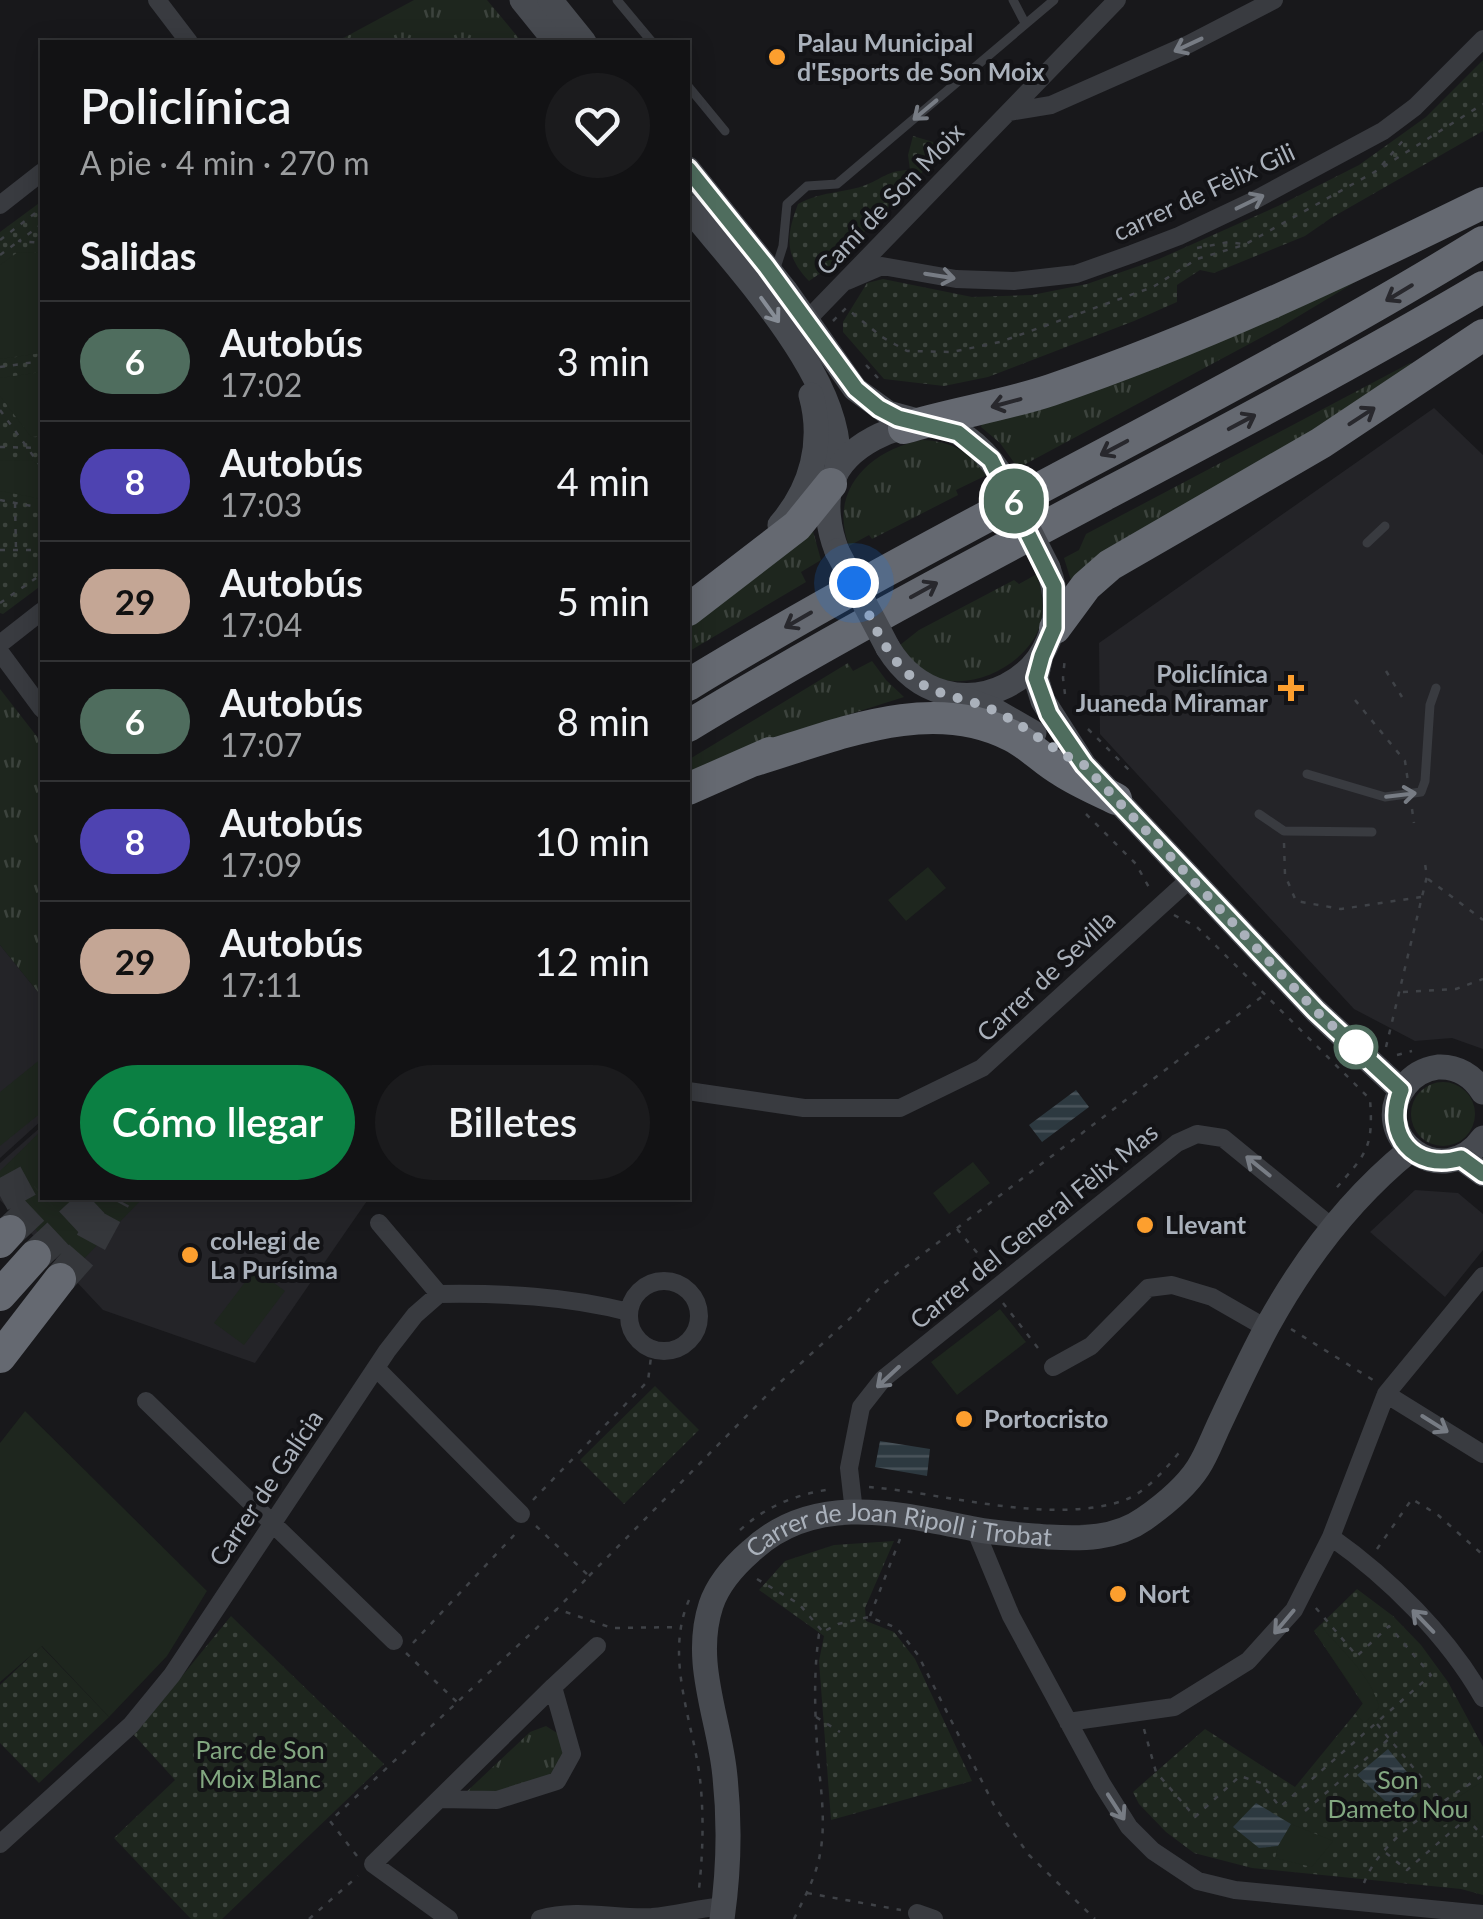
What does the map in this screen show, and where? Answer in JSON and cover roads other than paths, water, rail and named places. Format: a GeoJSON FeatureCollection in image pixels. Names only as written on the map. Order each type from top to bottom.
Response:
{"type":"FeatureCollection","features":[{"type":"Feature","properties":{"kind":"highway"},"geometry":{"type":"LineString","coordinates":[[920,425],[1032,396],[1208,332],[1314,286],[1483,203]]}},
{"type":"Feature","properties":{"kind":"highway"},"geometry":{"type":"LineString","coordinates":[[690,684],[887,569],[1250,376],[1483,242]]}},
{"type":"Feature","properties":{"kind":"highway"},"geometry":{"type":"LineString","coordinates":[[690,725],[849,630],[1294,394],[1483,287]]}},
{"type":"Feature","properties":{"kind":"highway"},"geometry":{"type":"LineString","coordinates":[[1054,646],[1096,574],[1321,443],[1483,336]]}},
{"type":"Feature","properties":{"kind":"highway"},"geometry":{"type":"LineString","coordinates":[[700,600],[797,526],[833,480]]}},
{"type":"Feature","properties":{"kind":"highway"},"geometry":{"type":"LineString","coordinates":[[690,788],[868,716],[952,696]]}},
{"type":"Feature","properties":{"kind":"highway"},"geometry":{"type":"LineString","coordinates":[[752,761],[879,725],[926,717],[955,718],[1012,736],[1059,770],[1123,784]]}},
{"type":"Feature","properties":{"kind":"highway"},"geometry":{"type":"LineString","coordinates":[[0,1295],[34,1256]]}},
{"type":"Feature","properties":{"kind":"highway"},"geometry":{"type":"LineString","coordinates":[[0,1357],[60,1279]]}},
{"type":"Feature","properties":{"kind":"street"},"geometry":{"type":"LineString","coordinates":[[157,0],[187,40]]}},
{"type":"Feature","properties":{"kind":"street"},"geometry":{"type":"LineString","coordinates":[[522,0],[554,40]]}},
{"type":"Feature","properties":{"kind":"street"},"geometry":{"type":"LineString","coordinates":[[550,0],[582,40]]}},
{"type":"Feature","properties":{"kind":"street"},"geometry":{"type":"LineString","coordinates":[[1009,112],[1117,0]]}},
{"type":"Feature","properties":{"kind":"street"},"geometry":{"type":"LineString","coordinates":[[1009,112],[1050,106],[1172,52],[1274,0]]}},
{"type":"Feature","properties":{"kind":"street","name":"carrer de Fèlix Gili"},"geometry":{"type":"LineString","coordinates":[[847,281],[882,266],[956,279],[1014,281],[1076,274],[1170,240],[1298,178],[1383,131],[1416,106],[1483,39]]}},
{"type":"Feature","properties":{"kind":"street","name":"Camí de Son Moix"},"geometry":{"type":"LineString","coordinates":[[806,321],[1009,112]]}},
{"type":"Feature","properties":{"kind":"street"},"geometry":{"type":"LineString","coordinates":[[690,171],[772,264],[784,290],[842,374],[868,400],[898,418],[970,440],[1000,474],[1048,568],[1057,600],[1054,646],[1036,678],[1043,702],[1084,765]]}},
{"type":"Feature","properties":{"kind":"street"},"geometry":{"type":"LineString","coordinates":[[0,205],[40,174]]}},
{"type":"Feature","properties":{"kind":"street"},"geometry":{"type":"LineString","coordinates":[[690,209],[763,300],[822,390],[831,412],[838,460],[829,519],[837,551],[888,648],[908,675],[994,710],[1028,728],[1061,755],[1123,784],[1191,878],[1316,1011],[1401,1090]]}},
{"type":"Feature","properties":{"kind":"street"},"geometry":{"type":"LineString","coordinates":[[700,600],[792,511],[811,470],[816,450],[816,418],[796,347]]}},
{"type":"Feature","properties":{"kind":"street"},"geometry":{"type":"LineString","coordinates":[[833,480],[866,444],[920,425]]}},
{"type":"Feature","properties":{"kind":"street"},"geometry":{"type":"LineString","coordinates":[[1084,765],[1054,689],[1054,662],[1067,628],[1104,581],[1199,523],[1234,495]]}},
{"type":"Feature","properties":{"kind":"street"},"geometry":{"type":"LineString","coordinates":[[0,644],[40,613]]}},
{"type":"Feature","properties":{"kind":"street"},"geometry":{"type":"LineString","coordinates":[[952,696],[982,693],[1010,684],[1054,646]]}},
{"type":"Feature","properties":{"kind":"street"},"geometry":{"type":"LineString","coordinates":[[0,652],[40,705]]}},
{"type":"Feature","properties":{"kind":"street","name":"Carrer de Sevilla"},"geometry":{"type":"LineString","coordinates":[[690,1091],[804,1108],[900,1108],[982,1068],[1191,878]]}},
{"type":"Feature","properties":{"kind":"street"},"geometry":{"type":"LineString","coordinates":[[1483,1092],[1470,1076],[1441,1067],[1412,1078],[1395,1105],[1400,1137],[1410,1150],[1434,1162],[1461,1158],[1483,1138]]}},
{"type":"Feature","properties":{"kind":"street","name":"Carrer del General Fèlix Mas"},"geometry":{"type":"LineString","coordinates":[[853,1500],[850,1468],[862,1407],[883,1379],[1177,1143],[1197,1134],[1222,1138],[1325,1221]]}},
{"type":"Feature","properties":{"kind":"street","name":"Carrer de Joan Ripoll i Trobat"},"geometry":{"type":"LineString","coordinates":[[540,1919],[615,1914],[649,1917],[697,1908],[723,1913],[728,1813],[723,1764],[693,1626],[736,1565],[756,1546],[772,1534],[853,1500],[975,1530],[1070,1538],[1104,1536],[1139,1523],[1170,1500],[1198,1468],[1270,1323],[1311,1256],[1325,1221],[1410,1150]]}},
{"type":"Feature","properties":{"kind":"street"},"geometry":{"type":"LineString","coordinates":[[1461,1158],[1483,1174]]}},
{"type":"Feature","properties":{"kind":"street"},"geometry":{"type":"LineString","coordinates":[[379,1224],[439,1294],[538,1296],[629,1312]]}},
{"type":"Feature","properties":{"kind":"street"},"geometry":{"type":"LineString","coordinates":[[1068,1722],[1174,1707],[1248,1661],[1294,1610],[1331,1537],[1386,1394],[1483,1276]]}},
{"type":"Feature","properties":{"kind":"street"},"geometry":{"type":"LineString","coordinates":[[671,1282],[691,1293],[699,1314],[693,1336],[675,1350],[652,1349],[634,1335],[629,1312],[632,1301],[648,1284],[671,1282]]}},
{"type":"Feature","properties":{"kind":"street"},"geometry":{"type":"LineString","coordinates":[[1052,1367],[1091,1346],[1148,1288],[1172,1285],[1270,1323]]}},
{"type":"Feature","properties":{"kind":"street","name":"Carrer de Galícia"},"geometry":{"type":"LineString","coordinates":[[0,1844],[131,1724],[172,1675],[376,1368],[415,1315],[439,1294]]}},
{"type":"Feature","properties":{"kind":"street"},"geometry":{"type":"LineString","coordinates":[[376,1368],[525,1517]]}},
{"type":"Feature","properties":{"kind":"street"},"geometry":{"type":"LineString","coordinates":[[1386,1394],[1483,1454]]}},
{"type":"Feature","properties":{"kind":"street"},"geometry":{"type":"LineString","coordinates":[[146,1401],[394,1641]]}},
{"type":"Feature","properties":{"kind":"street"},"geometry":{"type":"LineString","coordinates":[[975,1530],[1011,1616],[1068,1722],[1129,1827],[1153,1852],[1198,1880],[1235,1890],[1483,1914]]}},
{"type":"Feature","properties":{"kind":"street"},"geometry":{"type":"LineString","coordinates":[[1331,1537],[1367,1562],[1456,1656],[1483,1698]]}},
{"type":"Feature","properties":{"kind":"street"},"geometry":{"type":"LineString","coordinates":[[449,1919],[373,1864],[597,1646]]}},
{"type":"Feature","properties":{"kind":"street"},"geometry":{"type":"LineString","coordinates":[[439,1799],[497,1800],[557,1781],[572,1754],[553,1687]]}},
{"type":"Feature","properties":{"kind":"lane"},"geometry":{"type":"LineString","coordinates":[[617,0],[650,40]]}},
{"type":"Feature","properties":{"kind":"lane"},"geometry":{"type":"LineString","coordinates":[[1012,0],[1025,23]]}},
{"type":"Feature","properties":{"kind":"lane"},"geometry":{"type":"LineString","coordinates":[[690,200],[703,206],[749,263],[772,264],[787,204],[807,186],[837,184],[1054,0]]}},
{"type":"Feature","properties":{"kind":"lane"},"geometry":{"type":"LineString","coordinates":[[690,88],[725,131]]}},
{"type":"Feature","properties":{"kind":"lane"},"geometry":{"type":"LineString","coordinates":[[1367,543],[1385,526]]}},
{"type":"Feature","properties":{"kind":"lane"},"geometry":{"type":"LineString","coordinates":[[1307,774],[1385,797],[1420,792],[1425,781],[1430,705],[1436,688]]}},
{"type":"Feature","properties":{"kind":"lane"},"geometry":{"type":"LineString","coordinates":[[1259,814],[1284,832],[1372,832]]}},
{"type":"Feature","properties":{"kind":"tunnel"},"geometry":{"type":"LineString","coordinates":[[0,1196],[40,1174]]}},
{"type":"Feature","properties":{"kind":"tunnel"},"geometry":{"type":"LineString","coordinates":[[10,1231],[43,1200]]}},
{"type":"Feature","properties":{"kind":"tunnel"},"geometry":{"type":"LineString","coordinates":[[35,1256],[95,1200]]}},
{"type":"Feature","properties":{"kind":"tunnel"},"geometry":{"type":"LineString","coordinates":[[60,1279],[89,1246],[114,1200]]}},
{"type":"Feature","properties":{"kind":"place","name":"Palau Municipal d'Esports de Son Moix"},"geometry":{"type":"Point","coordinates":[777,57]}},
{"type":"Feature","properties":{"kind":"place","name":"Policlínica Juaneda Miramar"},"geometry":{"type":"Point","coordinates":[1291,688]}},
{"type":"Feature","properties":{"kind":"place","name":"Llevant"},"geometry":{"type":"Point","coordinates":[1145,1225]}},
{"type":"Feature","properties":{"kind":"place","name":"col·legi de La Purísima"},"geometry":{"type":"Point","coordinates":[190,1255]}},
{"type":"Feature","properties":{"kind":"place","name":"Portocristo"},"geometry":{"type":"Point","coordinates":[964,1419]}},
{"type":"Feature","properties":{"kind":"place","name":"Nort"},"geometry":{"type":"Point","coordinates":[1118,1594]}},
{"type":"Feature","properties":{"kind":"park label","name":"Parc de Son Moix Blanc"},"geometry":{"type":"Point","coordinates":[260,1764]}},
{"type":"Feature","properties":{"kind":"park label","name":"Son Dameto Nou"},"geometry":{"type":"Point","coordinates":[1398,1794]}}]}
